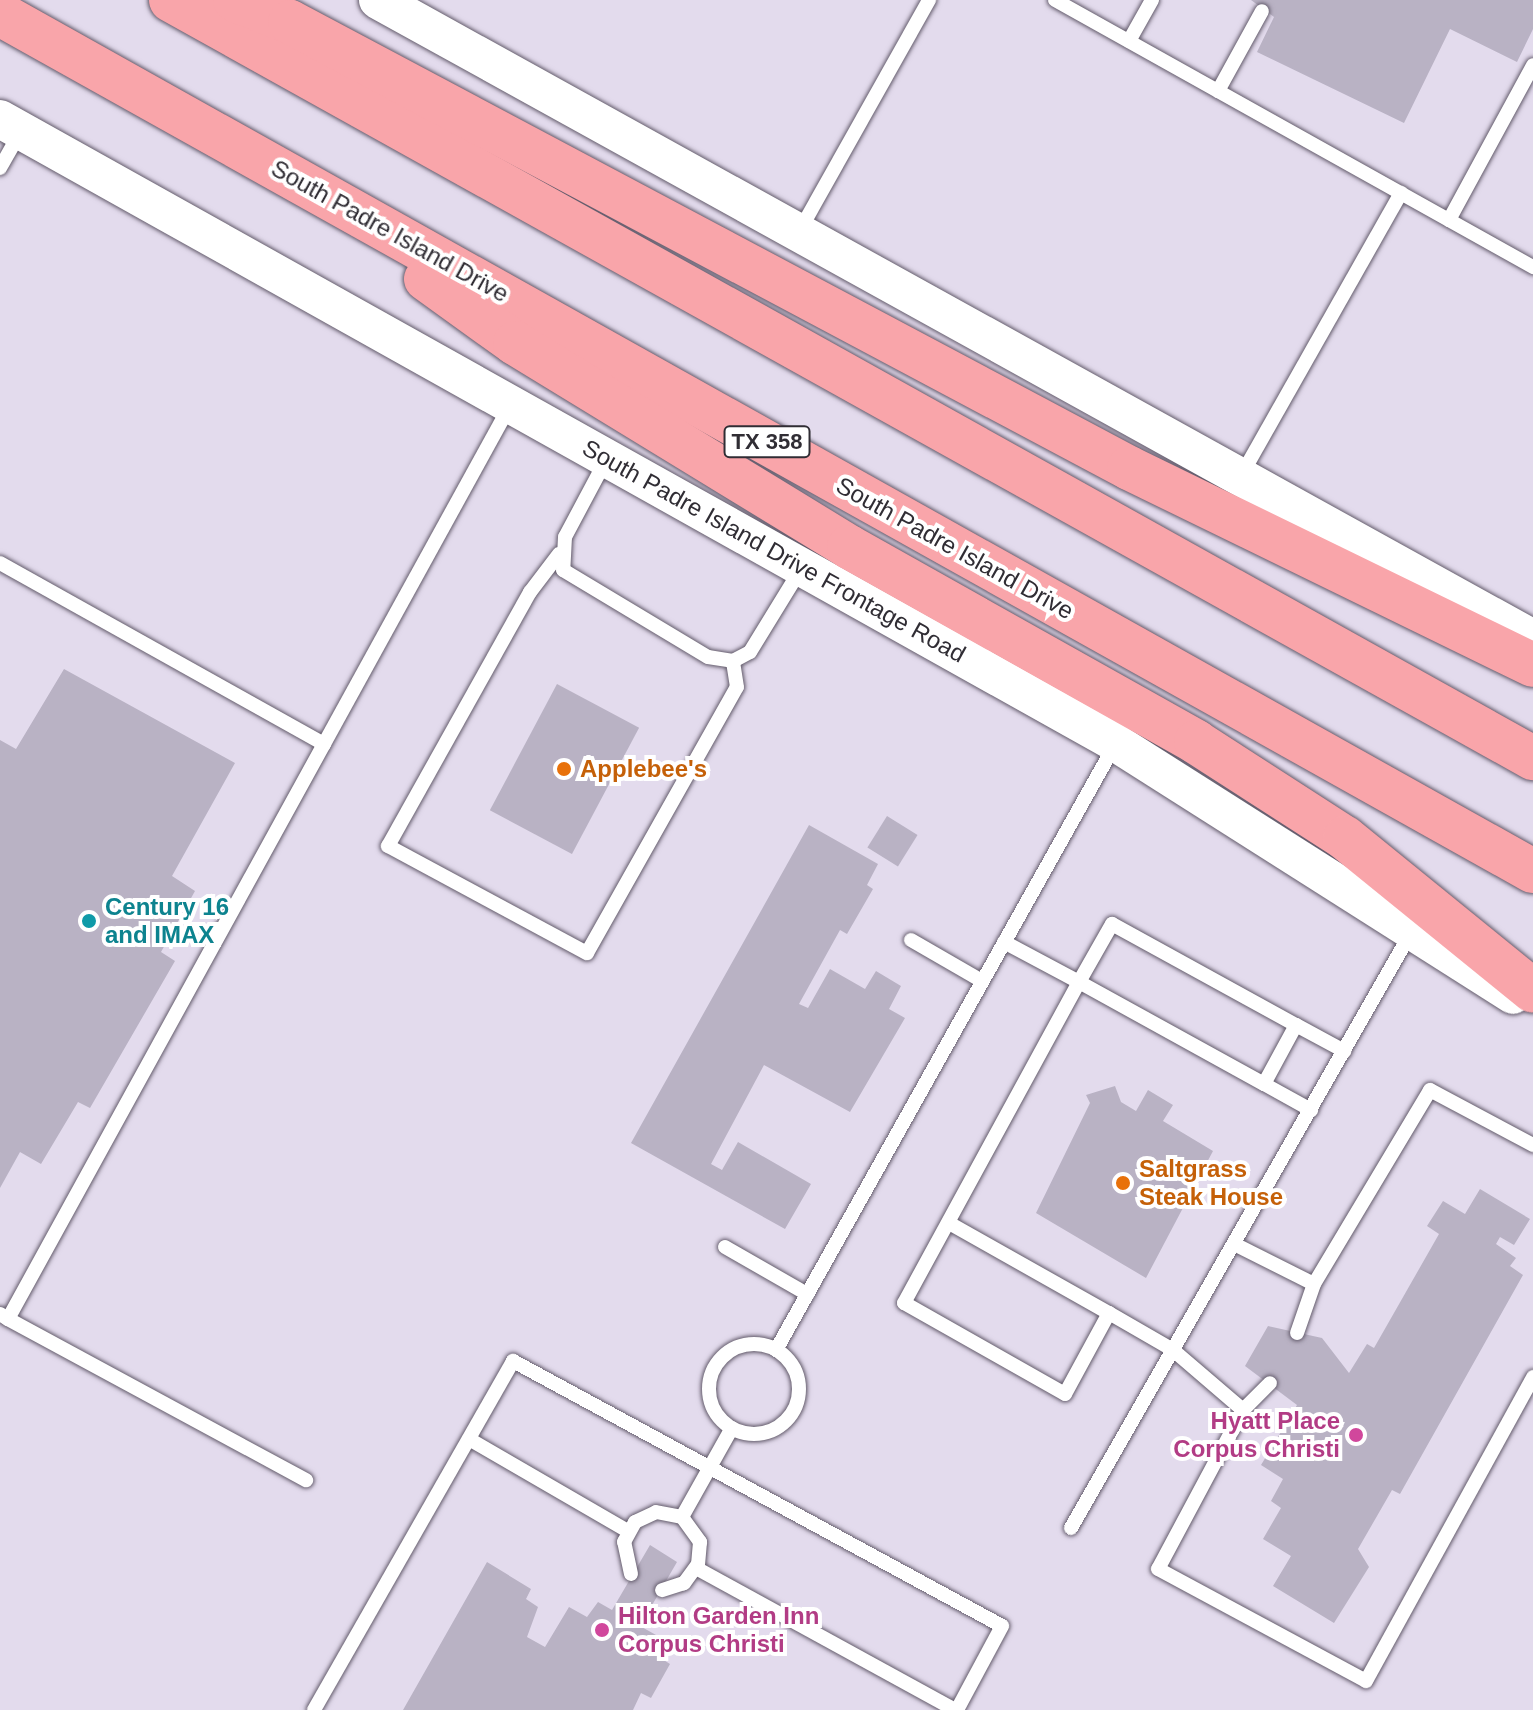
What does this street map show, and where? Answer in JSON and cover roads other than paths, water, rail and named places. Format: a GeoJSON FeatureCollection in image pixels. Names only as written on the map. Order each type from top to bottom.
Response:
{"type":"FeatureCollection","features":[{"type":"Feature","properties":{"kind":"highway"},"geometry":{"type":"LineString","coordinates":[[171,0],[1533,758]]}},
{"type":"Feature","properties":{"kind":"highway"},"geometry":{"type":"LineString","coordinates":[[235,0],[290,22],[1129,468],[1533,665]]}},
{"type":"Feature","properties":{"kind":"highway","name":"South Padre Island Drive"},"geometry":{"type":"LineString","coordinates":[[0,14],[1533,871]]}},
{"type":"Feature","properties":{"kind":"highway"},"geometry":{"type":"LineString","coordinates":[[245,150],[515,343],[849,547],[1196,742],[1345,838],[1533,991]]}},
{"type":"Feature","properties":{"kind":"main road"},"geometry":{"type":"LineString","coordinates":[[378,0],[1533,639]]}},
{"type":"Feature","properties":{"kind":"main road","name":"South Padre Island Drive Frontage Road"},"geometry":{"type":"LineString","coordinates":[[11,125],[1116,743],[1533,1008]]}},
{"type":"Feature","properties":{"kind":"lane"},"geometry":{"type":"LineString","coordinates":[[798,234],[929,0]]}},
{"type":"Feature","properties":{"kind":"lane"},"geometry":{"type":"LineString","coordinates":[[1055,0],[1533,267]]}},
{"type":"Feature","properties":{"kind":"lane"},"geometry":{"type":"LineString","coordinates":[[1129,41],[1152,0]]}},
{"type":"Feature","properties":{"kind":"lane"},"geometry":{"type":"LineString","coordinates":[[1218,91],[1262,11]]}},
{"type":"Feature","properties":{"kind":"lane"},"geometry":{"type":"LineString","coordinates":[[1449,220],[1533,65]]}},
{"type":"Feature","properties":{"kind":"lane"},"geometry":{"type":"LineString","coordinates":[[0,168],[11,125]]}},
{"type":"Feature","properties":{"kind":"lane"},"geometry":{"type":"LineString","coordinates":[[1240,478],[1401,193]]}},
{"type":"Feature","properties":{"kind":"lane"},"geometry":{"type":"LineString","coordinates":[[306,1480],[4,1317],[511,405]]}},
{"type":"Feature","properties":{"kind":"lane"},"geometry":{"type":"LineString","coordinates":[[607,458],[559,554],[530,592],[388,846],[587,953],[737,687],[733,661]]}},
{"type":"Feature","properties":{"kind":"lane"},"geometry":{"type":"LineString","coordinates":[[559,554],[563,570],[578,584],[708,657],[733,661],[750,652],[802,567]]}},
{"type":"Feature","properties":{"kind":"lane"},"geometry":{"type":"LineString","coordinates":[[0,563],[324,744]]}},
{"type":"Feature","properties":{"kind":"lane"},"geometry":{"type":"LineString","coordinates":[[776,1350],[1116,743]]}},
{"type":"Feature","properties":{"kind":"lane"},"geometry":{"type":"LineString","coordinates":[[1109,1313],[1065,1394],[904,1303],[1112,924],[1344,1051]]}},
{"type":"Feature","properties":{"kind":"lane"},"geometry":{"type":"LineString","coordinates":[[1071,1528],[1412,931]]}},
{"type":"Feature","properties":{"kind":"lane"},"geometry":{"type":"LineString","coordinates":[[911,940],[982,981]]}},
{"type":"Feature","properties":{"kind":"lane"},"geometry":{"type":"LineString","coordinates":[[1004,942],[1311,1110]]}},
{"type":"Feature","properties":{"kind":"lane"},"geometry":{"type":"LineString","coordinates":[[1264,1084],[1296,1025]]}},
{"type":"Feature","properties":{"kind":"lane"},"geometry":{"type":"LineString","coordinates":[[1297,1333],[1314,1284],[1430,1090],[1533,1145]]}},
{"type":"Feature","properties":{"kind":"lane"},"geometry":{"type":"LineString","coordinates":[[949,1223],[1173,1350],[1243,1410]]}},
{"type":"Feature","properties":{"kind":"lane"},"geometry":{"type":"LineString","coordinates":[[1234,1244],[1314,1284]]}},
{"type":"Feature","properties":{"kind":"lane"},"geometry":{"type":"LineString","coordinates":[[725,1247],[807,1294]]}},
{"type":"Feature","properties":{"kind":"lane"},"geometry":{"type":"LineString","coordinates":[[742,1346],[776,1350],[797,1378],[793,1410],[767,1431],[732,1428],[709,1397],[712,1371],[742,1346]]}},
{"type":"Feature","properties":{"kind":"lane"},"geometry":{"type":"LineString","coordinates":[[314,1710],[513,1361],[1002,1626],[956,1710],[696,1568]]}},
{"type":"Feature","properties":{"kind":"lane"},"geometry":{"type":"LineString","coordinates":[[1270,1383],[1243,1410],[1158,1569],[1366,1681],[1533,1377]]}},
{"type":"Feature","properties":{"kind":"lane"},"geometry":{"type":"LineString","coordinates":[[682,1517],[732,1428]]}},
{"type":"Feature","properties":{"kind":"lane"},"geometry":{"type":"LineString","coordinates":[[469,1439],[628,1531]]}},
{"type":"Feature","properties":{"kind":"lane"},"geometry":{"type":"LineString","coordinates":[[631,1574],[623,1554],[628,1531],[656,1512],[682,1517],[700,1542],[696,1568],[684,1583],[662,1590]]}},
{"type":"Feature","properties":{"kind":"place","name":"Applebee's"},"geometry":{"type":"Point","coordinates":[564,769]}},
{"type":"Feature","properties":{"kind":"place","name":"Century 16 and IMAX"},"geometry":{"type":"Point","coordinates":[89,921]}},
{"type":"Feature","properties":{"kind":"place","name":"Saltgrass Steak House"},"geometry":{"type":"Point","coordinates":[1123,1183]}},
{"type":"Feature","properties":{"kind":"place","name":"Hyatt Place Corpus Christi"},"geometry":{"type":"Point","coordinates":[1356,1435]}},
{"type":"Feature","properties":{"kind":"place","name":"Hilton Garden Inn Corpus Christi"},"geometry":{"type":"Point","coordinates":[602,1630]}}]}
